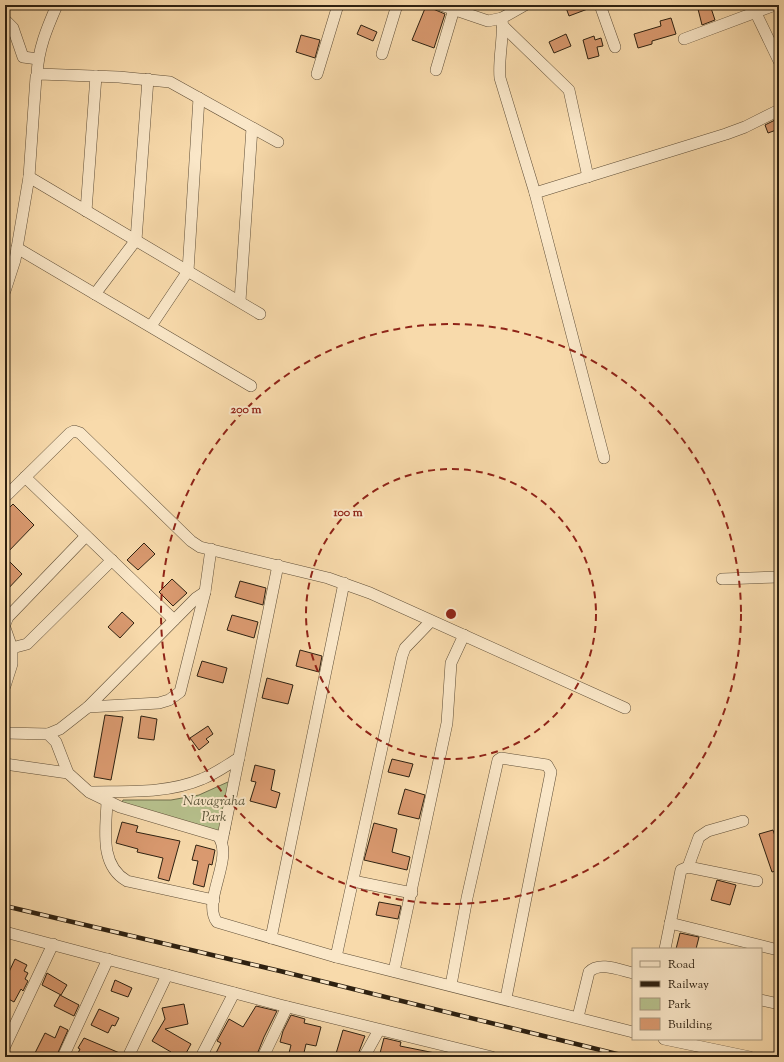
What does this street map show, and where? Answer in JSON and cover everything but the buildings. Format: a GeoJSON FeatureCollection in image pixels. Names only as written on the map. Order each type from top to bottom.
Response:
{"type":"FeatureCollection","features":[{"type":"Feature","properties":{"kind":"street"},"geometry":{"type":"LineString","coordinates":[[5,291],[17,248],[29,177],[38,59],[43,37],[57,5]]}},
{"type":"Feature","properties":{"kind":"street"},"geometry":{"type":"LineString","coordinates":[[317,74],[338,5]]}},
{"type":"Feature","properties":{"kind":"street"},"geometry":{"type":"LineString","coordinates":[[382,54],[397,5]]}},
{"type":"Feature","properties":{"kind":"street"},"geometry":{"type":"LineString","coordinates":[[436,70],[446,6],[488,21],[502,21],[525,5]]}},
{"type":"Feature","properties":{"kind":"street"},"geometry":{"type":"LineString","coordinates":[[600,5],[615,47]]}},
{"type":"Feature","properties":{"kind":"street"},"geometry":{"type":"LineString","coordinates":[[684,39],[754,8],[775,5]]}},
{"type":"Feature","properties":{"kind":"street"},"geometry":{"type":"LineString","coordinates":[[754,8],[779,61]]}},
{"type":"Feature","properties":{"kind":"street"},"geometry":{"type":"LineString","coordinates":[[5,20],[13,28],[23,57],[38,59]]}},
{"type":"Feature","properties":{"kind":"street"},"geometry":{"type":"LineString","coordinates":[[502,21],[569,90],[588,177]]}},
{"type":"Feature","properties":{"kind":"street"},"geometry":{"type":"LineString","coordinates":[[502,21],[500,78],[535,192],[604,458]]}},
{"type":"Feature","properties":{"kind":"street"},"geometry":{"type":"LineString","coordinates":[[37,75],[96,76],[148,79],[170,82],[278,142]]}},
{"type":"Feature","properties":{"kind":"street"},"geometry":{"type":"LineString","coordinates":[[86,211],[96,76]]}},
{"type":"Feature","properties":{"kind":"street"},"geometry":{"type":"LineString","coordinates":[[95,294],[136,240],[148,79]]}},
{"type":"Feature","properties":{"kind":"street"},"geometry":{"type":"LineString","coordinates":[[151,326],[188,271],[199,98]]}},
{"type":"Feature","properties":{"kind":"street"},"geometry":{"type":"LineString","coordinates":[[535,192],[726,134],[745,127],[779,110]]}},
{"type":"Feature","properties":{"kind":"street"},"geometry":{"type":"LineString","coordinates":[[240,301],[252,128]]}},
{"type":"Feature","properties":{"kind":"street"},"geometry":{"type":"LineString","coordinates":[[29,177],[260,314]]}},
{"type":"Feature","properties":{"kind":"street"},"geometry":{"type":"LineString","coordinates":[[17,248],[251,386]]}},
{"type":"Feature","properties":{"kind":"street"},"geometry":{"type":"LineString","coordinates":[[5,497],[70,433],[74,431],[80,433],[192,541],[200,546],[344,583],[431,620],[625,708]]}},
{"type":"Feature","properties":{"kind":"street"},"geometry":{"type":"LineString","coordinates":[[25,477],[174,620]]}},
{"type":"Feature","properties":{"kind":"street"},"geometry":{"type":"LineString","coordinates":[[5,624],[8,617],[86,536]]}},
{"type":"Feature","properties":{"kind":"street"},"geometry":{"type":"LineString","coordinates":[[88,707],[159,703],[176,697],[182,686],[204,592],[212,549]]}},
{"type":"Feature","properties":{"kind":"street"},"geometry":{"type":"LineString","coordinates":[[12,648],[27,644],[112,560]]}},
{"type":"Feature","properties":{"kind":"street"},"geometry":{"type":"LineString","coordinates":[[278,565],[222,841],[223,848],[213,912],[217,922],[336,957],[506,998],[632,1032]]}},
{"type":"Feature","properties":{"kind":"street"},"geometry":{"type":"LineString","coordinates":[[722,579],[779,577]]}},
{"type":"Feature","properties":{"kind":"street"},"geometry":{"type":"LineString","coordinates":[[271,938],[344,583]]}},
{"type":"Feature","properties":{"kind":"street"},"geometry":{"type":"LineString","coordinates":[[5,733],[48,734],[60,729],[88,707],[196,598],[204,592]]}},
{"type":"Feature","properties":{"kind":"street"},"geometry":{"type":"LineString","coordinates":[[336,957],[402,656],[405,648],[431,620]]}},
{"type":"Feature","properties":{"kind":"street"},"geometry":{"type":"LineString","coordinates":[[5,628],[12,648],[12,664],[5,686]]}},
{"type":"Feature","properties":{"kind":"street"},"geometry":{"type":"LineString","coordinates":[[394,971],[412,894],[447,723],[451,663],[464,635]]}},
{"type":"Feature","properties":{"kind":"street"},"geometry":{"type":"LineString","coordinates":[[48,734],[56,742],[68,773],[89,792],[107,802],[213,834],[222,841]]}},
{"type":"Feature","properties":{"kind":"street"},"geometry":{"type":"LineString","coordinates":[[89,792],[139,791],[178,786],[202,779],[239,758]]}},
{"type":"Feature","properties":{"kind":"street"},"geometry":{"type":"LineString","coordinates":[[451,985],[467,898],[498,760],[501,758],[547,765],[551,772],[506,998]]}},
{"type":"Feature","properties":{"kind":"street"},"geometry":{"type":"LineString","coordinates":[[5,764],[68,773]]}},
{"type":"Feature","properties":{"kind":"street"},"geometry":{"type":"LineString","coordinates":[[107,802],[106,849],[114,870],[119,876],[127,881],[214,900]]}},
{"type":"Feature","properties":{"kind":"street"},"geometry":{"type":"LineString","coordinates":[[688,867],[699,836],[708,831],[744,821]]}},
{"type":"Feature","properties":{"kind":"street"},"geometry":{"type":"LineString","coordinates":[[665,948],[681,870],[688,867],[757,881]]}},
{"type":"Feature","properties":{"kind":"street"},"geometry":{"type":"LineString","coordinates":[[353,881],[412,894]]}},
{"type":"Feature","properties":{"kind":"street"},"geometry":{"type":"LineString","coordinates":[[670,923],[778,950]]}},
{"type":"Feature","properties":{"kind":"street"},"geometry":{"type":"LineString","coordinates":[[5,932],[287,1007],[492,1057]]}},
{"type":"Feature","properties":{"kind":"street"},"geometry":{"type":"LineString","coordinates":[[5,1046],[53,944]]}},
{"type":"Feature","properties":{"kind":"street"},"geometry":{"type":"LineString","coordinates":[[63,1057],[108,959]]}},
{"type":"Feature","properties":{"kind":"street"},"geometry":{"type":"LineString","coordinates":[[578,1017],[589,972],[591,970],[601,967],[632,973]]}},
{"type":"Feature","properties":{"kind":"street"},"geometry":{"type":"LineString","coordinates":[[128,1057],[168,975]]}},
{"type":"Feature","properties":{"kind":"street"},"geometry":{"type":"LineString","coordinates":[[201,1057],[234,993]]}},
{"type":"Feature","properties":{"kind":"street"},"geometry":{"type":"LineString","coordinates":[[762,1000],[779,1004]]}},
{"type":"Feature","properties":{"kind":"street"},"geometry":{"type":"LineString","coordinates":[[263,1057],[287,1007]]}},
{"type":"Feature","properties":{"kind":"street"},"geometry":{"type":"LineString","coordinates":[[364,1057],[378,1030]]}},
{"type":"Feature","properties":{"kind":"street"},"geometry":{"type":"LineString","coordinates":[[669,1040],[750,1057]]}},
{"type":"Feature","properties":{"kind":"green space","name":"Navagraha Park"},"geometry":{"type":"Polygon","coordinates":[[[239,777],[229,834],[120,807],[123,800],[171,800],[199,795],[239,777]]]}},
{"type":"Feature","properties":{"kind":"railway"},"geometry":{"type":"LineString","coordinates":[[5,906],[280,971],[629,1057]]}}]}
